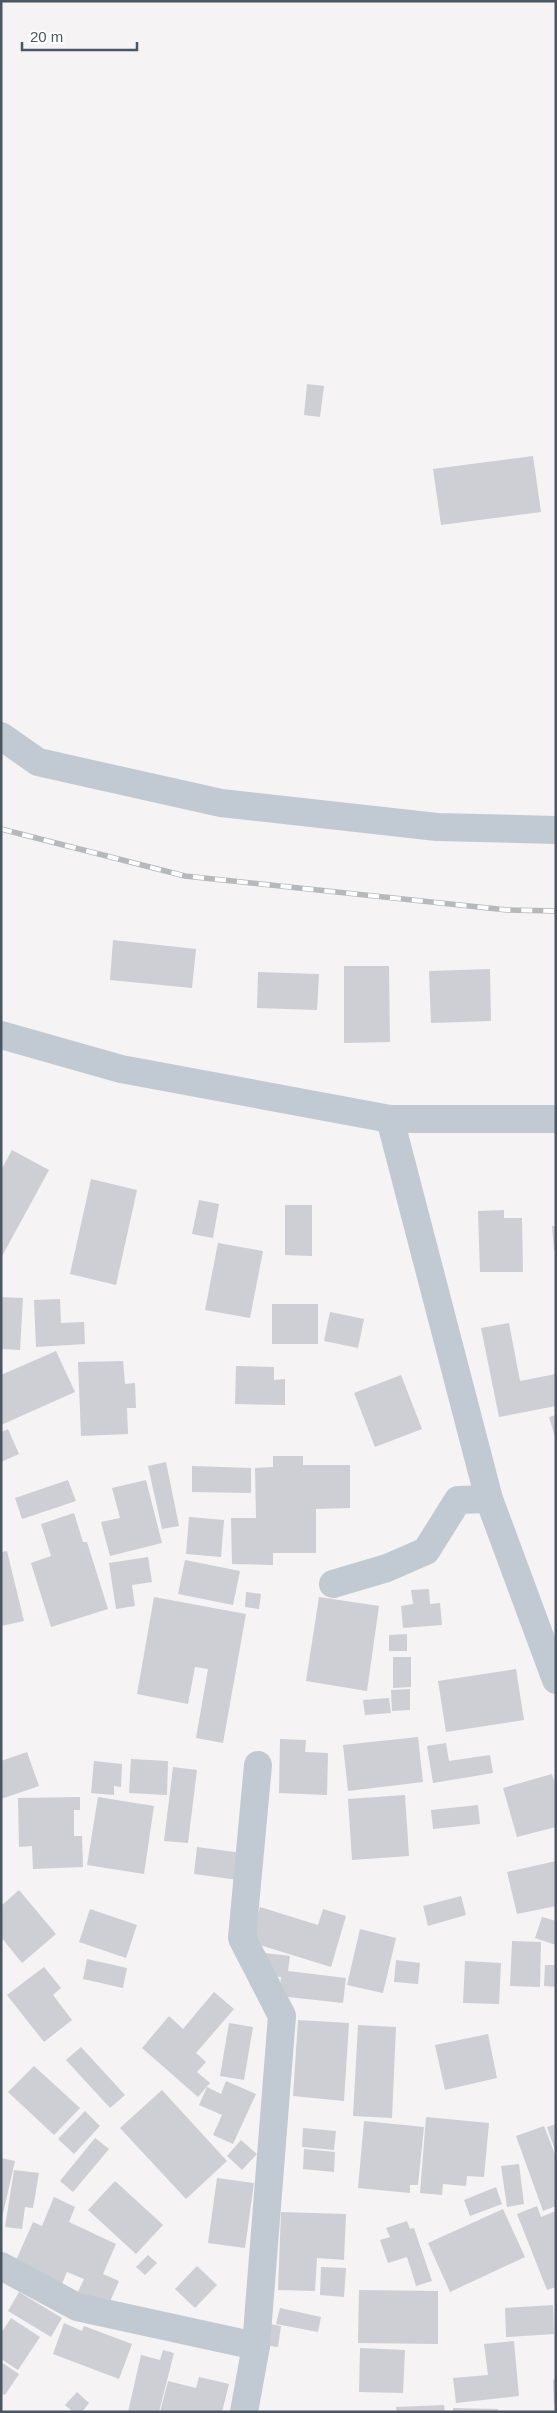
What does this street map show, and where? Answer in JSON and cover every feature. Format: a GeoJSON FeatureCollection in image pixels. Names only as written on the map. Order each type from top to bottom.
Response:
{"type":"FeatureCollection","features":[{"type":"Feature","properties":{"kind":"street"},"geometry":{"type":"LineString","coordinates":[[1,736],[38,762],[221,803],[437,827],[556,830]]}},
{"type":"Feature","properties":{"kind":"street"},"geometry":{"type":"LineString","coordinates":[[1,1035],[121,1069],[390,1119],[556,1119]]}},
{"type":"Feature","properties":{"kind":"street"},"geometry":{"type":"LineString","coordinates":[[390,1119],[489,1499],[556,1680]]}},
{"type":"Feature","properties":{"kind":"street"},"geometry":{"type":"LineString","coordinates":[[333,1584],[387,1568],[426,1551],[458,1500],[489,1499]]}},
{"type":"Feature","properties":{"kind":"street"},"geometry":{"type":"LineString","coordinates":[[244,2412],[256,2346],[282,2016],[242,1938],[258,1765]]}},
{"type":"Feature","properties":{"kind":"street"},"geometry":{"type":"LineString","coordinates":[[1,2266],[78,2307],[256,2346]]}},
{"type":"Feature","properties":{"kind":"building"},"geometry":{"type":"Polygon","coordinates":[[[307,384],[324,386],[320,417],[304,415],[307,384]]]}},
{"type":"Feature","properties":{"kind":"building"},"geometry":{"type":"Polygon","coordinates":[[[533,456],[541,512],[441,525],[433,469],[533,456]]]}},
{"type":"Feature","properties":{"kind":"building"},"geometry":{"type":"Polygon","coordinates":[[[113,940],[196,949],[192,988],[110,980],[113,940]]]}},
{"type":"Feature","properties":{"kind":"building"},"geometry":{"type":"Polygon","coordinates":[[[344,966],[389,966],[390,1042],[344,1043],[344,966]]]}},
{"type":"Feature","properties":{"kind":"building"},"geometry":{"type":"Polygon","coordinates":[[[490,969],[491,1021],[431,1023],[429,971],[490,969]]]}},
{"type":"Feature","properties":{"kind":"building"},"geometry":{"type":"Polygon","coordinates":[[[258,972],[319,974],[317,1010],[257,1008],[258,972]]]}},
{"type":"Feature","properties":{"kind":"building"},"geometry":{"type":"Polygon","coordinates":[[[12,1150],[49,1170],[1,1258],[1,1170],[12,1150]]]}},
{"type":"Feature","properties":{"kind":"building"},"geometry":{"type":"Polygon","coordinates":[[[91,1179],[137,1190],[116,1285],[70,1274],[91,1179]]]}},
{"type":"Feature","properties":{"kind":"building"},"geometry":{"type":"Polygon","coordinates":[[[199,1200],[219,1204],[213,1238],[192,1234],[199,1200]]]}},
{"type":"Feature","properties":{"kind":"building"},"geometry":{"type":"Polygon","coordinates":[[[285,1205],[312,1205],[312,1256],[285,1255],[285,1205]]]}},
{"type":"Feature","properties":{"kind":"building"},"geometry":{"type":"Polygon","coordinates":[[[504,1210],[504,1218],[522,1218],[523,1272],[480,1272],[478,1211],[504,1210]]]}},
{"type":"Feature","properties":{"kind":"building"},"geometry":{"type":"Polygon","coordinates":[[[552,1226],[556,1226],[556,1251],[554,1251],[552,1226]]]}},
{"type":"Feature","properties":{"kind":"building"},"geometry":{"type":"Polygon","coordinates":[[[218,1243],[263,1251],[250,1318],[205,1310],[218,1243]]]}},
{"type":"Feature","properties":{"kind":"building"},"geometry":{"type":"Polygon","coordinates":[[[1,1297],[23,1298],[20,1350],[1,1349],[1,1297]]]}},
{"type":"Feature","properties":{"kind":"building"},"geometry":{"type":"Polygon","coordinates":[[[60,1299],[61,1323],[84,1322],[85,1344],[36,1347],[34,1300],[60,1299]]]}},
{"type":"Feature","properties":{"kind":"building"},"geometry":{"type":"Polygon","coordinates":[[[272,1304],[318,1304],[318,1344],[272,1344],[272,1304]]]}},
{"type":"Feature","properties":{"kind":"building"},"geometry":{"type":"Polygon","coordinates":[[[330,1312],[364,1319],[358,1348],[324,1341],[330,1312]]]}},
{"type":"Feature","properties":{"kind":"building"},"geometry":{"type":"Polygon","coordinates":[[[509,1323],[520,1381],[556,1374],[556,1406],[499,1417],[481,1328],[509,1323]]]}},
{"type":"Feature","properties":{"kind":"building"},"geometry":{"type":"Polygon","coordinates":[[[56,1351],[75,1392],[1,1425],[1,1375],[56,1351]]]}},
{"type":"Feature","properties":{"kind":"building"},"geometry":{"type":"Polygon","coordinates":[[[123,1361],[125,1384],[135,1383],[136,1408],[127,1408],[128,1434],[81,1436],[78,1362],[123,1361]]]}},
{"type":"Feature","properties":{"kind":"building"},"geometry":{"type":"Polygon","coordinates":[[[236,1366],[274,1367],[274,1380],[285,1379],[285,1405],[235,1404],[236,1366]]]}},
{"type":"Feature","properties":{"kind":"building"},"geometry":{"type":"Polygon","coordinates":[[[401,1375],[422,1429],[375,1447],[354,1393],[401,1375]]]}},
{"type":"Feature","properties":{"kind":"building"},"geometry":{"type":"Polygon","coordinates":[[[556,1415],[556,1437],[555,1437],[549,1417],[556,1415]]]}},
{"type":"Feature","properties":{"kind":"building"},"geometry":{"type":"Polygon","coordinates":[[[8,1429],[19,1454],[1,1462],[1,1432],[8,1429]]]}},
{"type":"Feature","properties":{"kind":"building"},"geometry":{"type":"Polygon","coordinates":[[[273,1456],[303,1456],[303,1465],[350,1465],[350,1508],[316,1509],[316,1553],[273,1553],[273,1565],[232,1564],[231,1518],[256,1518],[255,1468],[273,1467],[273,1456]]]}},
{"type":"Feature","properties":{"kind":"building"},"geometry":{"type":"Polygon","coordinates":[[[166,1462],[179,1526],[162,1529],[148,1466],[166,1462]]]}},
{"type":"Feature","properties":{"kind":"building"},"geometry":{"type":"Polygon","coordinates":[[[192,1466],[251,1468],[251,1493],[192,1492],[192,1466]]]}},
{"type":"Feature","properties":{"kind":"building"},"geometry":{"type":"Polygon","coordinates":[[[68,1480],[76,1501],[22,1519],[15,1498],[68,1480]]]}},
{"type":"Feature","properties":{"kind":"building"},"geometry":{"type":"Polygon","coordinates":[[[146,1480],[162,1543],[110,1556],[101,1522],[120,1518],[112,1488],[146,1480]]]}},
{"type":"Feature","properties":{"kind":"building"},"geometry":{"type":"Polygon","coordinates":[[[74,1513],[83,1542],[87,1542],[108,1609],[51,1627],[31,1563],[51,1556],[41,1524],[74,1513]]]}},
{"type":"Feature","properties":{"kind":"building"},"geometry":{"type":"Polygon","coordinates":[[[189,1517],[224,1520],[221,1557],[186,1554],[189,1517]]]}},
{"type":"Feature","properties":{"kind":"building"},"geometry":{"type":"Polygon","coordinates":[[[7,1551],[24,1621],[1,1626],[1,1552],[7,1551]]]}},
{"type":"Feature","properties":{"kind":"building"},"geometry":{"type":"Polygon","coordinates":[[[148,1557],[152,1582],[132,1585],[135,1606],[116,1609],[109,1563],[148,1557]]]}},
{"type":"Feature","properties":{"kind":"building"},"geometry":{"type":"Polygon","coordinates":[[[185,1560],[240,1571],[233,1605],[178,1594],[185,1560]]]}},
{"type":"Feature","properties":{"kind":"building"},"geometry":{"type":"Polygon","coordinates":[[[429,1589],[430,1604],[440,1603],[442,1625],[403,1628],[401,1606],[413,1604],[411,1590],[429,1589]]]}},
{"type":"Feature","properties":{"kind":"building"},"geometry":{"type":"Polygon","coordinates":[[[246,1592],[261,1594],[259,1609],[245,1607],[246,1592]]]}},
{"type":"Feature","properties":{"kind":"building"},"geometry":{"type":"Polygon","coordinates":[[[154,1597],[246,1614],[223,1743],[196,1738],[208,1669],[195,1667],[188,1704],[137,1694],[154,1597]]]}},
{"type":"Feature","properties":{"kind":"building"},"geometry":{"type":"Polygon","coordinates":[[[319,1597],[379,1606],[367,1691],[306,1681],[319,1597]]]}},
{"type":"Feature","properties":{"kind":"building"},"geometry":{"type":"Polygon","coordinates":[[[407,1634],[407,1651],[389,1651],[389,1635],[407,1634]]]}},
{"type":"Feature","properties":{"kind":"building"},"geometry":{"type":"Polygon","coordinates":[[[393,1657],[411,1657],[411,1687],[393,1688],[393,1657]]]}},
{"type":"Feature","properties":{"kind":"building"},"geometry":{"type":"Polygon","coordinates":[[[516,1669],[524,1720],[446,1732],[438,1681],[516,1669]]]}},
{"type":"Feature","properties":{"kind":"building"},"geometry":{"type":"Polygon","coordinates":[[[410,1689],[410,1710],[392,1711],[391,1690],[410,1689]]]}},
{"type":"Feature","properties":{"kind":"building"},"geometry":{"type":"Polygon","coordinates":[[[389,1698],[391,1713],[365,1715],[363,1700],[389,1698]]]}},
{"type":"Feature","properties":{"kind":"building"},"geometry":{"type":"Polygon","coordinates":[[[418,1737],[423,1782],[348,1791],[343,1745],[418,1737]]]}},
{"type":"Feature","properties":{"kind":"building"},"geometry":{"type":"Polygon","coordinates":[[[280,1739],[306,1740],[305,1752],[328,1753],[327,1795],[279,1793],[280,1739]]]}},
{"type":"Feature","properties":{"kind":"building"},"geometry":{"type":"Polygon","coordinates":[[[446,1743],[449,1761],[490,1755],[493,1773],[433,1783],[427,1746],[446,1743]]]}},
{"type":"Feature","properties":{"kind":"building"},"geometry":{"type":"Polygon","coordinates":[[[27,1752],[39,1786],[1,1799],[1,1761],[27,1752]]]}},
{"type":"Feature","properties":{"kind":"building"},"geometry":{"type":"Polygon","coordinates":[[[131,1759],[168,1761],[167,1795],[129,1793],[131,1759]]]}},
{"type":"Feature","properties":{"kind":"building"},"geometry":{"type":"Polygon","coordinates":[[[94,1761],[122,1764],[121,1787],[114,1786],[114,1795],[91,1793],[94,1761]]]}},
{"type":"Feature","properties":{"kind":"building"},"geometry":{"type":"Polygon","coordinates":[[[173,1767],[197,1770],[188,1843],[164,1841],[173,1767]]]}},
{"type":"Feature","properties":{"kind":"building"},"geometry":{"type":"Polygon","coordinates":[[[552,1774],[556,1787],[556,1827],[517,1837],[503,1788],[552,1774]]]}},
{"type":"Feature","properties":{"kind":"building"},"geometry":{"type":"Polygon","coordinates":[[[405,1795],[409,1856],[352,1860],[348,1799],[405,1795]]]}},
{"type":"Feature","properties":{"kind":"building"},"geometry":{"type":"Polygon","coordinates":[[[80,1797],[80,1810],[74,1810],[74,1836],[82,1836],[83,1867],[33,1869],[32,1846],[19,1847],[18,1798],[80,1797]]]}},
{"type":"Feature","properties":{"kind":"building"},"geometry":{"type":"Polygon","coordinates":[[[98,1797],[154,1806],[144,1874],[87,1865],[98,1797]]]}},
{"type":"Feature","properties":{"kind":"building"},"geometry":{"type":"Polygon","coordinates":[[[478,1805],[480,1824],[433,1829],[431,1810],[478,1805]]]}},
{"type":"Feature","properties":{"kind":"building"},"geometry":{"type":"Polygon","coordinates":[[[197,1847],[242,1853],[238,1880],[194,1874],[197,1847]]]}},
{"type":"Feature","properties":{"kind":"building"},"geometry":{"type":"Polygon","coordinates":[[[556,1861],[556,1906],[517,1914],[507,1872],[556,1861]]]}},
{"type":"Feature","properties":{"kind":"building"},"geometry":{"type":"Polygon","coordinates":[[[19,1890],[56,1934],[22,1963],[1,1937],[1,1906],[19,1890]]]}},
{"type":"Feature","properties":{"kind":"building"},"geometry":{"type":"Polygon","coordinates":[[[461,1896],[466,1915],[428,1926],[423,1906],[461,1896]]]}},
{"type":"Feature","properties":{"kind":"building"},"geometry":{"type":"Polygon","coordinates":[[[260,1907],[318,1925],[323,1909],[346,1916],[331,1967],[250,1942],[260,1907]]]}},
{"type":"Feature","properties":{"kind":"building"},"geometry":{"type":"Polygon","coordinates":[[[90,1909],[137,1925],[126,1958],[79,1942],[90,1909]]]}},
{"type":"Feature","properties":{"kind":"building"},"geometry":{"type":"Polygon","coordinates":[[[542,1917],[556,1921],[556,1945],[535,1938],[542,1917]]]}},
{"type":"Feature","properties":{"kind":"building"},"geometry":{"type":"Polygon","coordinates":[[[360,1929],[396,1938],[383,1993],[347,1985],[360,1929]]]}},
{"type":"Feature","properties":{"kind":"building"},"geometry":{"type":"Polygon","coordinates":[[[512,1941],[541,1942],[540,1987],[510,1986],[512,1941]]]}},
{"type":"Feature","properties":{"kind":"building"},"geometry":{"type":"Polygon","coordinates":[[[265,1953],[290,1956],[288,1971],[346,1978],[343,2003],[279,1996],[281,1977],[262,1975],[265,1953]]]}},
{"type":"Feature","properties":{"kind":"building"},"geometry":{"type":"Polygon","coordinates":[[[87,1959],[127,1968],[123,1988],[83,1979],[87,1959]]]}},
{"type":"Feature","properties":{"kind":"building"},"geometry":{"type":"Polygon","coordinates":[[[396,1960],[420,1963],[418,1984],[394,1982],[396,1960]]]}},
{"type":"Feature","properties":{"kind":"building"},"geometry":{"type":"Polygon","coordinates":[[[465,1961],[501,1963],[499,2004],[463,2003],[465,1961]]]}},
{"type":"Feature","properties":{"kind":"building"},"geometry":{"type":"Polygon","coordinates":[[[545,1965],[556,1965],[556,1987],[544,1986],[545,1965]]]}},
{"type":"Feature","properties":{"kind":"building"},"geometry":{"type":"Polygon","coordinates":[[[44,1967],[61,1988],[53,1995],[72,2020],[44,2042],[7,1995],[44,1967]]]}},
{"type":"Feature","properties":{"kind":"building"},"geometry":{"type":"Polygon","coordinates":[[[214,1992],[234,2009],[196,2053],[206,2062],[197,2072],[210,2083],[198,2097],[142,2048],[169,2016],[183,2029],[214,1992]]]}},
{"type":"Feature","properties":{"kind":"building"},"geometry":{"type":"Polygon","coordinates":[[[298,2020],[349,2023],[344,2101],[293,2096],[298,2020]]]}},
{"type":"Feature","properties":{"kind":"building"},"geometry":{"type":"Polygon","coordinates":[[[229,2023],[253,2027],[244,2080],[220,2076],[229,2023]]]}},
{"type":"Feature","properties":{"kind":"building"},"geometry":{"type":"Polygon","coordinates":[[[358,2025],[396,2027],[392,2118],[353,2116],[358,2025]]]}},
{"type":"Feature","properties":{"kind":"building"},"geometry":{"type":"Polygon","coordinates":[[[488,2034],[497,2078],[445,2090],[435,2045],[488,2034]]]}},
{"type":"Feature","properties":{"kind":"building"},"geometry":{"type":"Polygon","coordinates":[[[81,2047],[125,2095],[110,2108],[66,2060],[81,2047]]]}},
{"type":"Feature","properties":{"kind":"building"},"geometry":{"type":"Polygon","coordinates":[[[34,2066],[80,2108],[54,2135],[8,2092],[34,2066]]]}},
{"type":"Feature","properties":{"kind":"building"},"geometry":{"type":"Polygon","coordinates":[[[226,2081],[256,2094],[233,2144],[213,2135],[222,2115],[199,2105],[207,2087],[221,2094],[226,2081]]]}},
{"type":"Feature","properties":{"kind":"building"},"geometry":{"type":"Polygon","coordinates":[[[162,2090],[227,2161],[186,2199],[120,2128],[162,2090]]]}},
{"type":"Feature","properties":{"kind":"building"},"geometry":{"type":"Polygon","coordinates":[[[85,2111],[100,2126],[74,2154],[58,2139],[85,2111]]]}},
{"type":"Feature","properties":{"kind":"building"},"geometry":{"type":"Polygon","coordinates":[[[426,2117],[489,2123],[484,2177],[467,2176],[466,2186],[443,2184],[442,2195],[420,2193],[426,2117]]]}},
{"type":"Feature","properties":{"kind":"building"},"geometry":{"type":"Polygon","coordinates":[[[364,2121],[424,2127],[418,2185],[410,2185],[410,2193],[358,2188],[364,2121]]]}},
{"type":"Feature","properties":{"kind":"building"},"geometry":{"type":"Polygon","coordinates":[[[556,2124],[556,2150],[555,2150],[547,2127],[556,2124]]]}},
{"type":"Feature","properties":{"kind":"building"},"geometry":{"type":"Polygon","coordinates":[[[544,2126],[556,2157],[556,2206],[543,2211],[516,2136],[544,2126]]]}},
{"type":"Feature","properties":{"kind":"building"},"geometry":{"type":"Polygon","coordinates":[[[303,2128],[336,2131],[334,2150],[302,2147],[303,2128]]]}},
{"type":"Feature","properties":{"kind":"building"},"geometry":{"type":"Polygon","coordinates":[[[95,2138],[109,2149],[73,2192],[60,2181],[95,2138]]]}},
{"type":"Feature","properties":{"kind":"building"},"geometry":{"type":"Polygon","coordinates":[[[241,2140],[257,2154],[242,2170],[227,2156],[241,2140]]]}},
{"type":"Feature","properties":{"kind":"building"},"geometry":{"type":"Polygon","coordinates":[[[304,2149],[335,2152],[334,2172],[303,2169],[304,2149]]]}},
{"type":"Feature","properties":{"kind":"building"},"geometry":{"type":"Polygon","coordinates":[[[1,2158],[15,2161],[2,2218],[1,2218],[1,2158]]]}},
{"type":"Feature","properties":{"kind":"building"},"geometry":{"type":"Polygon","coordinates":[[[519,2164],[524,2204],[507,2207],[501,2166],[519,2164]]]}},
{"type":"Feature","properties":{"kind":"building"},"geometry":{"type":"Polygon","coordinates":[[[14,2170],[39,2173],[33,2208],[25,2207],[22,2229],[5,2227],[14,2170]]]}},
{"type":"Feature","properties":{"kind":"building"},"geometry":{"type":"Polygon","coordinates":[[[217,2178],[254,2183],[245,2248],[208,2243],[217,2178]]]}},
{"type":"Feature","properties":{"kind":"building"},"geometry":{"type":"Polygon","coordinates":[[[115,2181],[163,2225],[136,2254],[88,2210],[115,2181]]]}},
{"type":"Feature","properties":{"kind":"building"},"geometry":{"type":"Polygon","coordinates":[[[496,2187],[502,2204],[470,2216],[464,2200],[496,2187]]]}},
{"type":"Feature","properties":{"kind":"building"},"geometry":{"type":"Polygon","coordinates":[[[54,2197],[75,2207],[69,2222],[116,2244],[103,2274],[119,2281],[108,2306],[78,2292],[84,2279],[67,2272],[61,2286],[14,2265],[33,2222],[42,2226],[54,2197]]]}},
{"type":"Feature","properties":{"kind":"building"},"geometry":{"type":"Polygon","coordinates":[[[537,2206],[541,2217],[556,2211],[556,2287],[547,2290],[517,2214],[537,2206]]]}},
{"type":"Feature","properties":{"kind":"building"},"geometry":{"type":"Polygon","coordinates":[[[503,2209],[525,2257],[450,2292],[428,2243],[503,2209]]]}},
{"type":"Feature","properties":{"kind":"building"},"geometry":{"type":"Polygon","coordinates":[[[281,2212],[346,2214],[344,2260],[317,2258],[315,2291],[278,2290],[281,2212]]]}},
{"type":"Feature","properties":{"kind":"building"},"geometry":{"type":"Polygon","coordinates":[[[407,2221],[410,2229],[414,2228],[432,2281],[416,2286],[407,2257],[388,2263],[380,2240],[390,2237],[386,2228],[407,2221]]]}},
{"type":"Feature","properties":{"kind":"building"},"geometry":{"type":"Polygon","coordinates":[[[148,2255],[157,2263],[145,2275],[136,2267],[148,2255]]]}},
{"type":"Feature","properties":{"kind":"building"},"geometry":{"type":"Polygon","coordinates":[[[197,2266],[217,2285],[195,2308],[175,2289],[197,2266]]]}},
{"type":"Feature","properties":{"kind":"building"},"geometry":{"type":"Polygon","coordinates":[[[321,2267],[346,2268],[344,2297],[320,2295],[321,2267]]]}},
{"type":"Feature","properties":{"kind":"building"},"geometry":{"type":"Polygon","coordinates":[[[359,2290],[438,2291],[438,2344],[358,2343],[359,2290]]]}},
{"type":"Feature","properties":{"kind":"building"},"geometry":{"type":"Polygon","coordinates":[[[19,2292],[62,2318],[51,2337],[8,2311],[19,2292]]]}},
{"type":"Feature","properties":{"kind":"building"},"geometry":{"type":"Polygon","coordinates":[[[553,2305],[554,2334],[506,2337],[505,2308],[553,2305]]]}},
{"type":"Feature","properties":{"kind":"building"},"geometry":{"type":"Polygon","coordinates":[[[280,2308],[321,2317],[318,2332],[276,2324],[280,2308]]]}},
{"type":"Feature","properties":{"kind":"building"},"geometry":{"type":"Polygon","coordinates":[[[11,2318],[40,2337],[18,2370],[1,2359],[1,2333],[11,2318]]]}},
{"type":"Feature","properties":{"kind":"building"},"geometry":{"type":"Polygon","coordinates":[[[64,2323],[82,2331],[84,2326],[132,2344],[119,2379],[53,2354],[64,2323]]]}},
{"type":"Feature","properties":{"kind":"building"},"geometry":{"type":"Polygon","coordinates":[[[265,2323],[281,2326],[278,2347],[262,2345],[265,2323]]]}},
{"type":"Feature","properties":{"kind":"building"},"geometry":{"type":"Polygon","coordinates":[[[514,2341],[519,2396],[456,2403],[453,2378],[488,2375],[484,2344],[514,2341]]]}},
{"type":"Feature","properties":{"kind":"building"},"geometry":{"type":"Polygon","coordinates":[[[360,2348],[405,2350],[403,2393],[359,2392],[360,2348]]]}},
{"type":"Feature","properties":{"kind":"building"},"geometry":{"type":"Polygon","coordinates":[[[163,2350],[174,2353],[159,2412],[128,2412],[141,2355],[160,2360],[163,2350]]]}},
{"type":"Feature","properties":{"kind":"building"},"geometry":{"type":"Polygon","coordinates":[[[1,2362],[19,2374],[5,2395],[1,2393],[1,2362]]]}},
{"type":"Feature","properties":{"kind":"building"},"geometry":{"type":"Polygon","coordinates":[[[199,2377],[229,2384],[222,2412],[160,2412],[168,2381],[196,2388],[199,2377]]]}},
{"type":"Feature","properties":{"kind":"building"},"geometry":{"type":"Polygon","coordinates":[[[556,2379],[556,2405],[554,2405],[553,2380],[556,2379]]]}},
{"type":"Feature","properties":{"kind":"building"},"geometry":{"type":"Polygon","coordinates":[[[77,2392],[89,2403],[82,2412],[73,2412],[65,2405],[77,2392]]]}},
{"type":"Feature","properties":{"kind":"building"},"geometry":{"type":"Polygon","coordinates":[[[444,2405],[445,2412],[397,2412],[396,2407],[444,2405]]]}},
{"type":"Feature","properties":{"kind":"building"},"geometry":{"type":"Polygon","coordinates":[[[453,2408],[498,2409],[498,2412],[453,2412],[453,2408]]]}},
{"type":"Feature","properties":{"kind":"railway"},"geometry":{"type":"LineString","coordinates":[[1,829],[185,876],[507,910],[556,911]]}}]}
